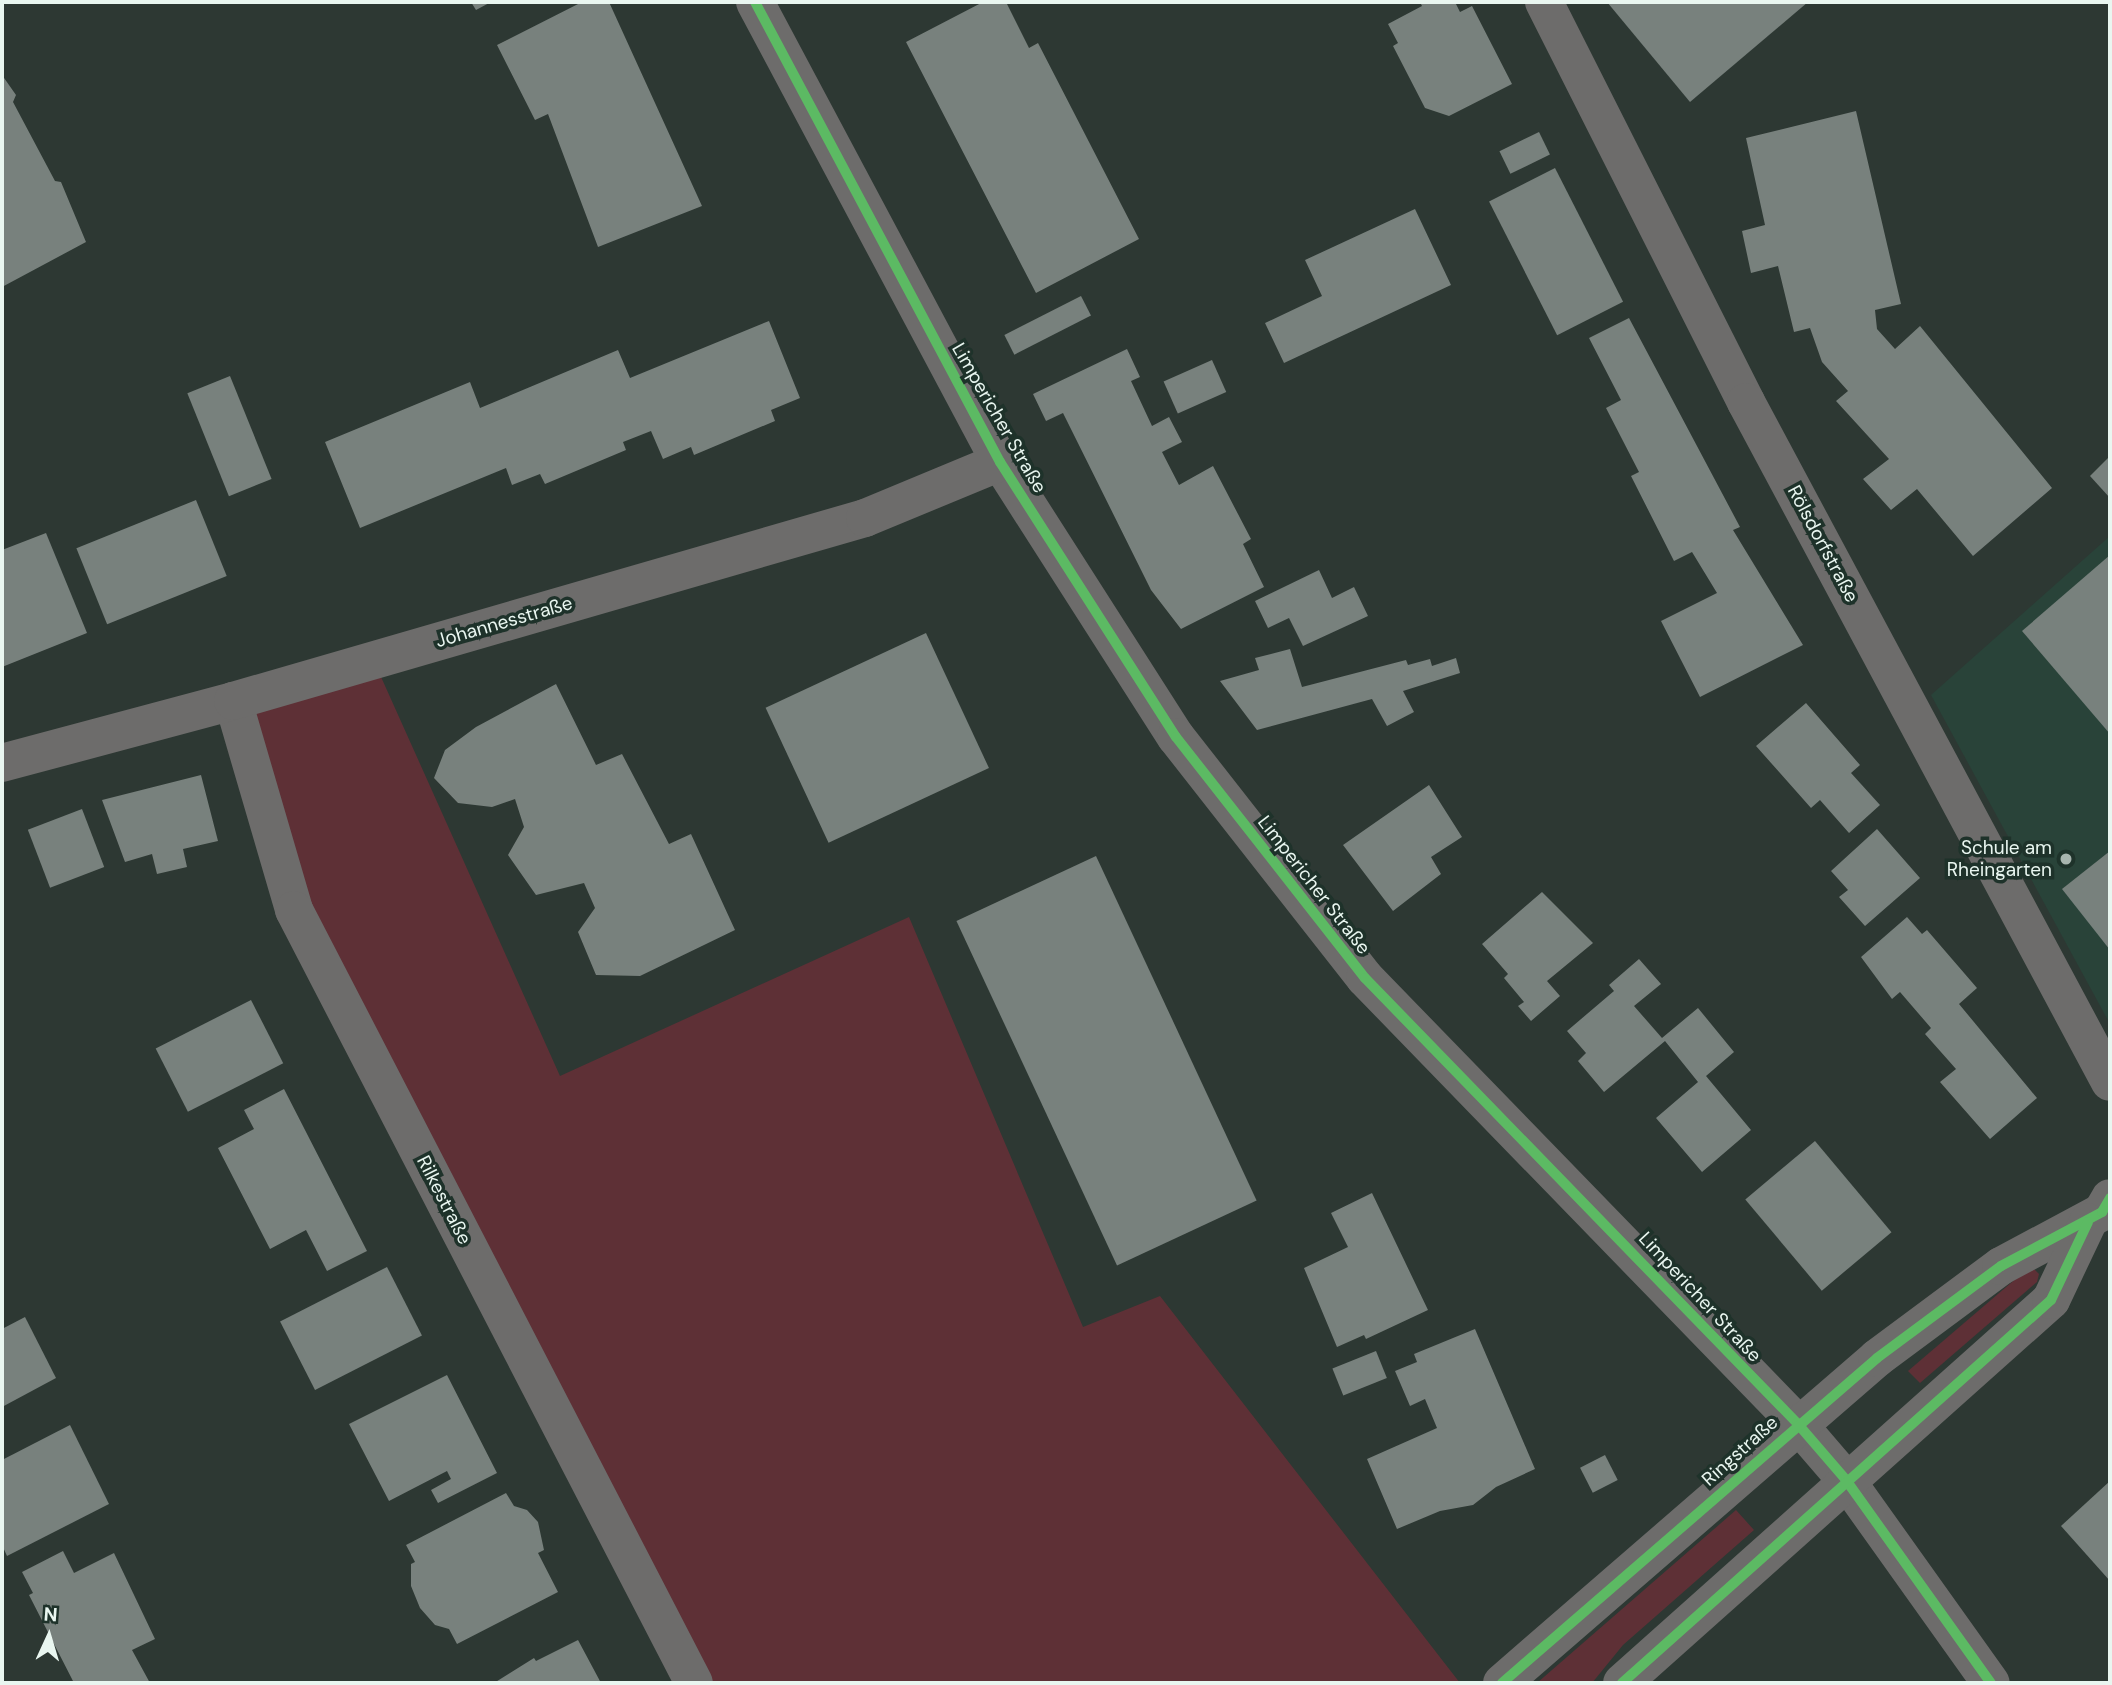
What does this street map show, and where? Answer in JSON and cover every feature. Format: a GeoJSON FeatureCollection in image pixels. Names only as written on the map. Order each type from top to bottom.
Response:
{"type":"FeatureCollection","features":[{"type":"Feature","properties":{"kind":"street","name":"Limpericher Straße"},"geometry":{"type":"LineString","coordinates":[[755,2],[1000,462],[1176,737],[1365,978],[1797,1423],[1846,1480],[1992,1683]]}},
{"type":"Feature","properties":{"kind":"street","name":"Rölsdorfstraße"},"geometry":{"type":"LineString","coordinates":[[1544,2],[1746,402],[2110,1082]]}},
{"type":"Feature","properties":{"kind":"street","name":"Johannesstraße"},"geometry":{"type":"LineString","coordinates":[[2,763],[233,701],[865,518],[1000,462]]}},
{"type":"Feature","properties":{"kind":"street","name":"Rilkestraße"},"geometry":{"type":"LineString","coordinates":[[233,701],[294,910],[694,1683]]}},
{"type":"Feature","properties":{"kind":"street","name":"Ringstraße"},"geometry":{"type":"LineString","coordinates":[[1502,1683],[1797,1423],[2001,1266],[2102,1212]]}},
{"type":"Feature","properties":{"kind":"street","name":"Ringstraße"},"geometry":{"type":"LineString","coordinates":[[1622,1683],[1846,1480],[2051,1300],[2102,1212]]}},
{"type":"Feature","properties":{"kind":"shaded area","name":"Schule am Rheingarten"},"geometry":{"type":"Polygon","coordinates":[[[2110,536],[2110,1024],[1931,695],[2110,536]]]}},
{"type":"Feature","properties":{"kind":"shaded area"},"geometry":{"type":"Polygon","coordinates":[[[373,659],[560,1076],[909,917],[1083,1327],[1160,1296],[1460,1683],[694,1683],[294,910],[233,701],[373,659]]]}},
{"type":"Feature","properties":{"kind":"shaded area"},"geometry":{"type":"Polygon","coordinates":[[[2034,1269],[2039,1274],[2037,1282],[1920,1383],[1908,1371],[2026,1270],[2034,1269]]]}},
{"type":"Feature","properties":{"kind":"shaded area"},"geometry":{"type":"Polygon","coordinates":[[[1736,1510],[1754,1530],[1623,1645],[1592,1683],[1537,1683],[1736,1510]]]}},
{"type":"Feature","properties":{"kind":"building"},"geometry":{"type":"Polygon","coordinates":[[[471,2],[491,2],[476,10],[471,2]]]}},
{"type":"Feature","properties":{"kind":"building"},"geometry":{"type":"Polygon","coordinates":[[[582,2],[609,2],[702,206],[598,247],[548,114],[535,120],[497,45],[582,2]]]}},
{"type":"Feature","properties":{"kind":"building"},"geometry":{"type":"Polygon","coordinates":[[[983,2],[1006,2],[1029,48],[1038,43],[1139,239],[1036,293],[906,42],[983,2]]]}},
{"type":"Feature","properties":{"kind":"building"},"geometry":{"type":"Polygon","coordinates":[[[1420,2],[1455,2],[1460,12],[1472,6],[1512,84],[1449,116],[1425,108],[1393,46],[1398,43],[1388,24],[1422,6],[1420,2]]]}},
{"type":"Feature","properties":{"kind":"building"},"geometry":{"type":"Polygon","coordinates":[[[1607,2],[1808,2],[1690,102],[1607,2]]]}},
{"type":"Feature","properties":{"kind":"building"},"geometry":{"type":"Polygon","coordinates":[[[2,75],[16,95],[13,102],[55,181],[61,182],[86,242],[2,287],[2,75]]]}},
{"type":"Feature","properties":{"kind":"building"},"geometry":{"type":"Polygon","coordinates":[[[1856,111],[1901,304],[1875,310],[1877,329],[1895,349],[1920,326],[2052,488],[1973,556],[1917,489],[1891,510],[1863,479],[1889,459],[1836,401],[1848,391],[1822,362],[1810,328],[1794,332],[1778,266],[1751,273],[1742,231],[1765,225],[1746,138],[1856,111]]]}},
{"type":"Feature","properties":{"kind":"building"},"geometry":{"type":"Polygon","coordinates":[[[1539,132],[1550,154],[1510,174],[1499,151],[1539,132]]]}},
{"type":"Feature","properties":{"kind":"building"},"geometry":{"type":"Polygon","coordinates":[[[1555,168],[1623,302],[1557,335],[1489,202],[1555,168]]]}},
{"type":"Feature","properties":{"kind":"building"},"geometry":{"type":"Polygon","coordinates":[[[1415,209],[1451,285],[1284,363],[1265,323],[1322,296],[1305,260],[1415,209]]]}},
{"type":"Feature","properties":{"kind":"building"},"geometry":{"type":"Polygon","coordinates":[[[1081,296],[1091,316],[1014,355],[1004,335],[1081,296]]]}},
{"type":"Feature","properties":{"kind":"building"},"geometry":{"type":"Polygon","coordinates":[[[1629,318],[1740,527],[1733,530],[1803,645],[1700,697],[1661,621],[1717,593],[1692,552],[1674,561],[1631,476],[1639,472],[1606,408],[1621,400],[1589,338],[1629,318]]]}},
{"type":"Feature","properties":{"kind":"building"},"geometry":{"type":"Polygon","coordinates":[[[769,321],[800,398],[771,410],[775,421],[694,455],[691,447],[663,459],[651,431],[623,442],[626,450],[545,484],[540,474],[512,485],[506,468],[360,528],[325,442],[470,382],[480,408],[618,350],[630,378],[769,321]]]}},
{"type":"Feature","properties":{"kind":"building"},"geometry":{"type":"Polygon","coordinates":[[[1127,349],[1140,377],[1131,381],[1152,426],[1169,417],[1182,442],[1162,452],[1179,485],[1213,466],[1251,539],[1243,544],[1264,587],[1181,629],[1151,590],[1063,413],[1046,421],[1033,394],[1127,349]]]}},
{"type":"Feature","properties":{"kind":"building"},"geometry":{"type":"Polygon","coordinates":[[[1212,360],[1226,392],[1178,414],[1164,382],[1212,360]]]}},
{"type":"Feature","properties":{"kind":"building"},"geometry":{"type":"Polygon","coordinates":[[[230,376],[272,479],[229,496],[187,393],[230,376]]]}},
{"type":"Feature","properties":{"kind":"building"},"geometry":{"type":"Polygon","coordinates":[[[2110,456],[2110,498],[2090,476],[2110,456]]]}},
{"type":"Feature","properties":{"kind":"building"},"geometry":{"type":"Polygon","coordinates":[[[196,500],[227,576],[107,624],[76,548],[196,500]]]}},
{"type":"Feature","properties":{"kind":"building"},"geometry":{"type":"Polygon","coordinates":[[[46,533],[87,633],[2,667],[2,550],[46,533]]]}},
{"type":"Feature","properties":{"kind":"building"},"geometry":{"type":"Polygon","coordinates":[[[2110,555],[2110,734],[2022,631],[2110,555]]]}},
{"type":"Feature","properties":{"kind":"building"},"geometry":{"type":"Polygon","coordinates":[[[1319,570],[1332,598],[1354,587],[1368,616],[1303,646],[1289,618],[1268,628],[1255,601],[1319,570]]]}},
{"type":"Feature","properties":{"kind":"building"},"geometry":{"type":"Polygon","coordinates":[[[926,633],[989,768],[829,843],[766,708],[926,633]]]}},
{"type":"Feature","properties":{"kind":"building"},"geometry":{"type":"Polygon","coordinates":[[[1290,649],[1302,687],[1406,660],[1408,665],[1430,659],[1432,666],[1456,658],[1460,673],[1403,691],[1414,712],[1387,726],[1372,699],[1257,730],[1220,681],[1259,670],[1255,658],[1290,649]]]}},
{"type":"Feature","properties":{"kind":"building"},"geometry":{"type":"Polygon","coordinates":[[[556,684],[596,765],[622,754],[669,844],[691,834],[735,930],[640,976],[596,975],[578,932],[595,908],[584,883],[536,895],[508,855],[524,827],[515,799],[492,807],[458,803],[434,778],[445,750],[476,727],[556,684]]]}},
{"type":"Feature","properties":{"kind":"building"},"geometry":{"type":"Polygon","coordinates":[[[1806,703],[1860,765],[1851,773],[1880,805],[1849,833],[1820,800],[1811,808],[1756,746],[1806,703]]]}},
{"type":"Feature","properties":{"kind":"building"},"geometry":{"type":"Polygon","coordinates":[[[201,775],[218,841],[183,849],[187,867],[157,874],[152,854],[125,862],[102,800],[201,775]]]}},
{"type":"Feature","properties":{"kind":"building"},"geometry":{"type":"Polygon","coordinates":[[[1429,785],[1462,837],[1431,857],[1441,874],[1393,911],[1343,845],[1429,785]]]}},
{"type":"Feature","properties":{"kind":"building"},"geometry":{"type":"Polygon","coordinates":[[[82,809],[104,867],[50,888],[28,830],[82,809]]]}},
{"type":"Feature","properties":{"kind":"building"},"geometry":{"type":"Polygon","coordinates":[[[1877,829],[1920,878],[1865,926],[1839,897],[1848,890],[1831,871],[1877,829]]]}},
{"type":"Feature","properties":{"kind":"building"},"geometry":{"type":"Polygon","coordinates":[[[2110,851],[2110,950],[2062,889],[2110,851]]]}},
{"type":"Feature","properties":{"kind":"building"},"geometry":{"type":"Polygon","coordinates":[[[1096,856],[1257,1200],[1117,1265],[956,921],[1096,856]]]}},
{"type":"Feature","properties":{"kind":"building"},"geometry":{"type":"Polygon","coordinates":[[[1542,892],[1593,943],[1547,981],[1560,996],[1531,1021],[1518,1006],[1524,1002],[1504,978],[1508,974],[1482,944],[1542,892]]]}},
{"type":"Feature","properties":{"kind":"building"},"geometry":{"type":"Polygon","coordinates":[[[1907,917],[1922,934],[1927,930],[1977,988],[1959,1004],[2037,1098],[1990,1139],[1940,1082],[1956,1069],[1925,1034],[1931,1028],[1900,992],[1892,999],[1861,957],[1907,917]]]}},
{"type":"Feature","properties":{"kind":"building"},"geometry":{"type":"Polygon","coordinates":[[[1639,959],[1661,984],[1634,1006],[1662,1038],[1698,1008],[1734,1052],[1706,1076],[1751,1130],[1702,1172],[1656,1118],[1698,1082],[1665,1041],[1604,1092],[1578,1061],[1586,1053],[1567,1031],[1614,991],[1609,985],[1639,959]]]}},
{"type":"Feature","properties":{"kind":"building"},"geometry":{"type":"Polygon","coordinates":[[[251,1000],[283,1063],[188,1112],[156,1049],[251,1000]]]}},
{"type":"Feature","properties":{"kind":"building"},"geometry":{"type":"Polygon","coordinates":[[[284,1089],[367,1251],[327,1271],[306,1230],[270,1249],[218,1148],[254,1129],[244,1110],[284,1089]]]}},
{"type":"Feature","properties":{"kind":"building"},"geometry":{"type":"Polygon","coordinates":[[[1815,1141],[1891,1232],[1822,1291],[1745,1199],[1815,1141]]]}},
{"type":"Feature","properties":{"kind":"building"},"geometry":{"type":"Polygon","coordinates":[[[1372,1193],[1428,1310],[1366,1339],[1364,1335],[1337,1347],[1304,1268],[1348,1247],[1331,1213],[1372,1193]]]}},
{"type":"Feature","properties":{"kind":"building"},"geometry":{"type":"Polygon","coordinates":[[[387,1267],[422,1336],[315,1390],[280,1321],[387,1267]]]}},
{"type":"Feature","properties":{"kind":"building"},"geometry":{"type":"Polygon","coordinates":[[[25,1317],[56,1378],[2,1407],[2,1329],[25,1317]]]}},
{"type":"Feature","properties":{"kind":"building"},"geometry":{"type":"Polygon","coordinates":[[[1475,1329],[1535,1469],[1496,1487],[1473,1505],[1440,1511],[1397,1529],[1367,1459],[1437,1428],[1425,1399],[1410,1406],[1395,1371],[1417,1362],[1414,1354],[1475,1329]]]}},
{"type":"Feature","properties":{"kind":"building"},"geometry":{"type":"Polygon","coordinates":[[[1376,1351],[1387,1378],[1343,1395],[1332,1369],[1376,1351]]]}},
{"type":"Feature","properties":{"kind":"building"},"geometry":{"type":"Polygon","coordinates":[[[447,1375],[497,1473],[438,1503],[431,1490],[451,1479],[447,1471],[389,1501],[349,1424],[447,1375]]]}},
{"type":"Feature","properties":{"kind":"building"},"geometry":{"type":"Polygon","coordinates":[[[70,1425],[109,1504],[7,1556],[2,1545],[2,1460],[70,1425]]]}},
{"type":"Feature","properties":{"kind":"building"},"geometry":{"type":"Polygon","coordinates":[[[1605,1455],[1618,1480],[1593,1493],[1580,1468],[1605,1455]]]}},
{"type":"Feature","properties":{"kind":"building"},"geometry":{"type":"Polygon","coordinates":[[[2110,1481],[2110,1581],[2061,1526],[2110,1481]]]}},
{"type":"Feature","properties":{"kind":"building"},"geometry":{"type":"Polygon","coordinates":[[[506,1493],[514,1506],[527,1510],[538,1522],[544,1550],[538,1553],[558,1592],[457,1644],[449,1629],[435,1625],[420,1608],[411,1586],[411,1564],[415,1562],[406,1545],[506,1493]]]}},
{"type":"Feature","properties":{"kind":"building"},"geometry":{"type":"Polygon","coordinates":[[[63,1551],[74,1573],[114,1553],[155,1639],[132,1650],[150,1683],[74,1683],[29,1595],[33,1593],[22,1572],[63,1551]]]}},
{"type":"Feature","properties":{"kind":"building"},"geometry":{"type":"Polygon","coordinates":[[[578,1640],[601,1683],[494,1683],[534,1658],[536,1661],[578,1640]]]}},
{"type":"Feature","properties":{"kind":"cycle path"},"geometry":{"type":"LineString","coordinates":[[755,2],[1000,462],[1176,737],[1365,978],[1797,1423],[1846,1480],[1991,1683]]}},
{"type":"Feature","properties":{"kind":"cycle path"},"geometry":{"type":"LineString","coordinates":[[1502,1683],[1877,1358],[2001,1266],[2102,1212],[2110,1198]]}},
{"type":"Feature","properties":{"kind":"cycle path"},"geometry":{"type":"LineString","coordinates":[[1622,1683],[2051,1300],[2088,1222]]}},
{"type":"Feature","properties":{"kind":"place","name":"Schule am Rheingarten"},"geometry":{"type":"Point","coordinates":[2066,859]}}]}
